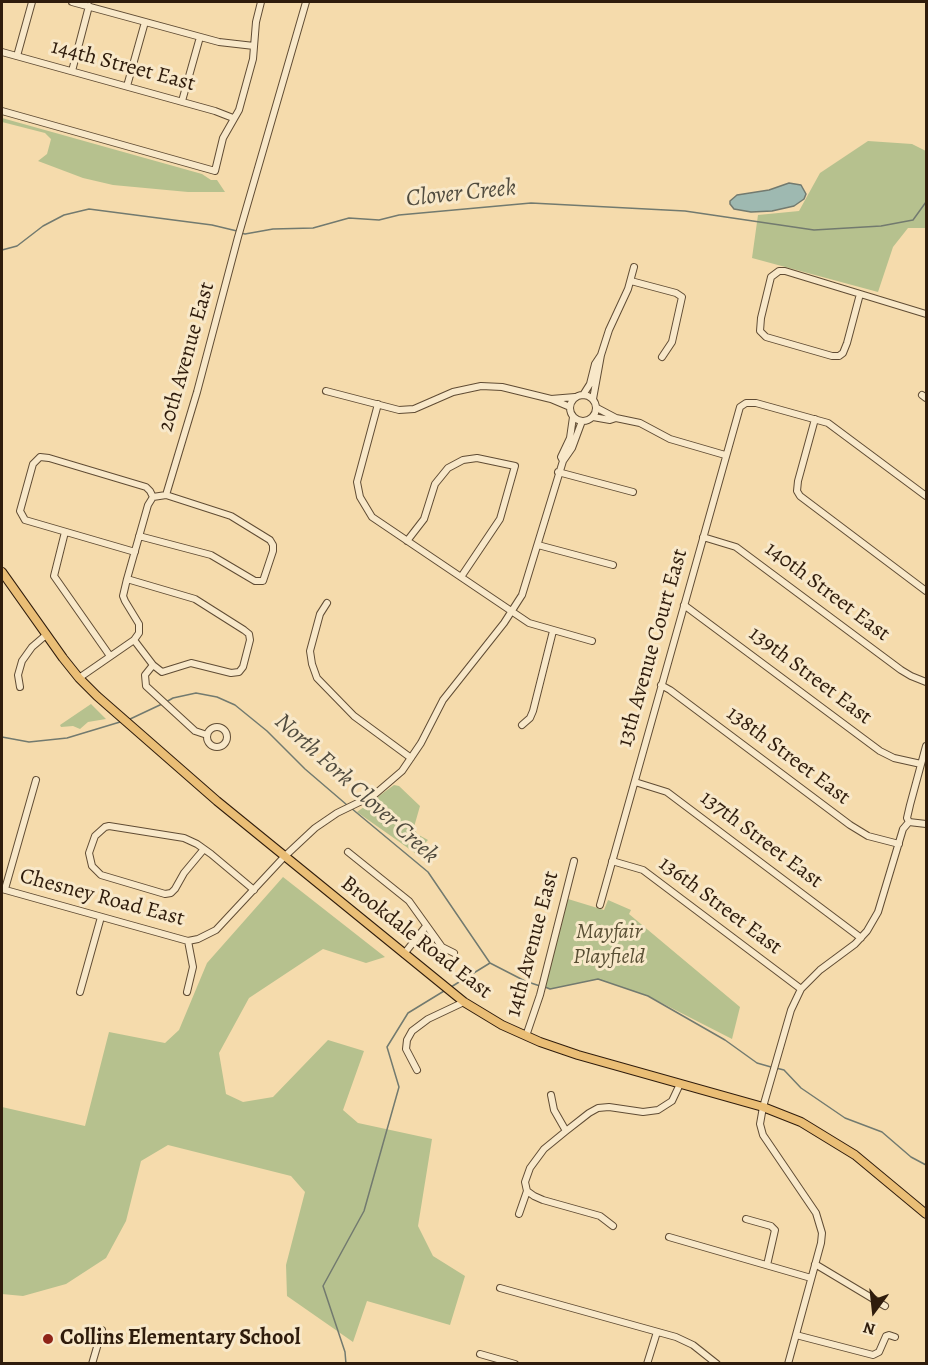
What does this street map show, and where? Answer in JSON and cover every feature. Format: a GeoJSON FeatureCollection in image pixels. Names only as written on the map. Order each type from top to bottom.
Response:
{"type":"FeatureCollection","features":[{"type":"Feature","properties":{"kind":"main road","name":"Brookdale Road East"},"geometry":{"type":"LineString","coordinates":[[2,572],[79,678],[185,775],[464,1002],[493,1020],[526,1036],[578,1054],[763,1107],[801,1122],[838,1143],[927,1214]]}},
{"type":"Feature","properties":{"kind":"street"},"geometry":{"type":"LineString","coordinates":[[17,56],[32,2]]}},
{"type":"Feature","properties":{"kind":"street"},"geometry":{"type":"LineString","coordinates":[[72,2],[228,44],[254,46]]}},
{"type":"Feature","properties":{"kind":"street"},"geometry":{"type":"LineString","coordinates":[[2,111],[214,171],[223,138],[239,110],[253,59],[256,22],[261,2]]}},
{"type":"Feature","properties":{"kind":"street","name":"20th Avenue East"},"geometry":{"type":"LineString","coordinates":[[166,495],[306,2]]}},
{"type":"Feature","properties":{"kind":"street"},"geometry":{"type":"LineString","coordinates":[[72,71],[89,6]]}},
{"type":"Feature","properties":{"kind":"street"},"geometry":{"type":"LineString","coordinates":[[127,86],[144,22]]}},
{"type":"Feature","properties":{"kind":"street"},"geometry":{"type":"LineString","coordinates":[[182,101],[200,37]]}},
{"type":"Feature","properties":{"kind":"street","name":"144th Street East"},"geometry":{"type":"LineString","coordinates":[[2,52],[182,101],[233,118]]}},
{"type":"Feature","properties":{"kind":"street"},"geometry":{"type":"LineString","coordinates":[[634,267],[601,355],[593,399],[597,408],[616,418],[640,423],[677,442],[725,455]]}},
{"type":"Feature","properties":{"kind":"street"},"geometry":{"type":"LineString","coordinates":[[860,294],[847,344],[839,356],[832,356],[761,334],[759,328],[761,318],[771,278],[776,272],[785,271],[927,314]]}},
{"type":"Feature","properties":{"kind":"street"},"geometry":{"type":"LineString","coordinates":[[631,280],[676,292],[682,297],[672,342],[662,357]]}},
{"type":"Feature","properties":{"kind":"street"},"geometry":{"type":"LineString","coordinates":[[551,399],[575,398],[583,395],[590,384],[595,364],[601,355]]}},
{"type":"Feature","properties":{"kind":"street"},"geometry":{"type":"LineString","coordinates":[[326,391],[399,410],[408,410],[462,389],[492,386],[514,389],[551,399],[570,407]]}},
{"type":"Feature","properties":{"kind":"street"},"geometry":{"type":"LineString","coordinates":[[583,395],[593,399]]}},
{"type":"Feature","properties":{"kind":"street"},"geometry":{"type":"LineString","coordinates":[[563,461],[561,457],[570,438],[573,417],[570,407],[575,398]]}},
{"type":"Feature","properties":{"kind":"street","name":"13th Avenue Court East"},"geometry":{"type":"LineString","coordinates":[[600,905],[738,411],[746,403],[756,403],[815,419]]}},
{"type":"Feature","properties":{"kind":"street"},"geometry":{"type":"LineString","coordinates":[[378,404],[357,482],[360,497],[372,518],[529,623],[592,641]]}},
{"type":"Feature","properties":{"kind":"street"},"geometry":{"type":"LineString","coordinates":[[593,417],[597,408]]}},
{"type":"Feature","properties":{"kind":"street"},"geometry":{"type":"LineString","coordinates":[[573,417],[582,421],[593,417],[610,420],[616,418]]}},
{"type":"Feature","properties":{"kind":"street"},"geometry":{"type":"LineString","coordinates":[[927,496],[836,428],[815,419],[796,486],[800,496],[927,591]]}},
{"type":"Feature","properties":{"kind":"street"},"geometry":{"type":"LineString","coordinates":[[563,461],[572,448],[582,421]]}},
{"type":"Feature","properties":{"kind":"street"},"geometry":{"type":"LineString","coordinates":[[135,552],[28,522],[20,511],[33,464],[40,457],[46,457],[146,487],[153,497]]}},
{"type":"Feature","properties":{"kind":"street"},"geometry":{"type":"LineString","coordinates":[[407,541],[424,519],[435,484],[448,468],[462,460],[477,458],[515,466],[500,519],[461,577]]}},
{"type":"Feature","properties":{"kind":"street","name":"Chesney Road East"},"geometry":{"type":"LineString","coordinates":[[3,889],[188,941],[216,930],[284,857],[315,828],[390,783],[411,758],[421,743],[442,699],[512,613],[526,586],[563,461]]}},
{"type":"Feature","properties":{"kind":"street"},"geometry":{"type":"LineString","coordinates":[[558,472],[633,492]]}},
{"type":"Feature","properties":{"kind":"street"},"geometry":{"type":"LineString","coordinates":[[79,678],[134,640],[139,633],[140,627],[123,599],[127,579],[135,552],[139,536],[148,505],[153,497],[166,495],[231,516],[270,540],[273,551],[263,581],[251,580],[212,555],[139,536]]}},
{"type":"Feature","properties":{"kind":"street"},"geometry":{"type":"LineString","coordinates":[[65,532],[54,576],[110,656]]}},
{"type":"Feature","properties":{"kind":"street","name":"140th Street East"},"geometry":{"type":"LineString","coordinates":[[703,537],[736,547],[902,670],[927,682]]}},
{"type":"Feature","properties":{"kind":"street"},"geometry":{"type":"LineString","coordinates":[[537,545],[614,565]]}},
{"type":"Feature","properties":{"kind":"street"},"geometry":{"type":"LineString","coordinates":[[127,579],[195,598],[238,626],[249,636],[250,640],[245,661],[239,672],[231,673],[191,663],[162,672],[153,665],[134,640]]}},
{"type":"Feature","properties":{"kind":"street"},"geometry":{"type":"LineString","coordinates":[[327,603],[320,614],[310,651],[317,678],[354,716],[411,758]]}},
{"type":"Feature","properties":{"kind":"street","name":"139th Street East"},"geometry":{"type":"LineString","coordinates":[[684,605],[880,751],[894,758],[921,764]]}},
{"type":"Feature","properties":{"kind":"street"},"geometry":{"type":"LineString","coordinates":[[522,725],[530,718],[533,711],[553,631]]}},
{"type":"Feature","properties":{"kind":"street"},"geometry":{"type":"LineString","coordinates":[[20,687],[18,675],[22,661],[32,647],[46,635]]}},
{"type":"Feature","properties":{"kind":"street"},"geometry":{"type":"LineString","coordinates":[[153,665],[145,675],[146,686],[195,731],[207,735]]}},
{"type":"Feature","properties":{"kind":"street","name":"138th Street East"},"geometry":{"type":"LineString","coordinates":[[661,685],[850,825],[868,836],[899,844]]}},
{"type":"Feature","properties":{"kind":"street"},"geometry":{"type":"LineString","coordinates":[[909,822],[907,818],[910,805],[927,746]]}},
{"type":"Feature","properties":{"kind":"street"},"geometry":{"type":"LineString","coordinates":[[3,889],[36,780]]}},
{"type":"Feature","properties":{"kind":"street","name":"137th Street East"},"geometry":{"type":"LineString","coordinates":[[635,782],[667,792],[861,938]]}},
{"type":"Feature","properties":{"kind":"street"},"geometry":{"type":"LineString","coordinates":[[788,1364],[822,1238],[819,1218],[765,1139],[760,1124],[763,1107],[791,1010],[801,989],[819,970],[855,944],[875,919],[903,829],[909,822]]}},
{"type":"Feature","properties":{"kind":"street"},"geometry":{"type":"LineString","coordinates":[[909,822],[927,824]]}},
{"type":"Feature","properties":{"kind":"street"},"geometry":{"type":"LineString","coordinates":[[204,849],[169,894],[161,894],[103,876],[92,866],[89,849],[95,836],[109,826],[184,838],[204,849],[254,890]]}},
{"type":"Feature","properties":{"kind":"street"},"geometry":{"type":"LineString","coordinates":[[348,852],[409,902],[442,947],[454,953]]}},
{"type":"Feature","properties":{"kind":"street","name":"14th Avenue East"},"geometry":{"type":"LineString","coordinates":[[526,1036],[540,994],[574,861]]}},
{"type":"Feature","properties":{"kind":"street","name":"136th Street East"},"geometry":{"type":"LineString","coordinates":[[612,861],[643,870],[801,989]]}},
{"type":"Feature","properties":{"kind":"street"},"geometry":{"type":"LineString","coordinates":[[80,992],[101,917]]}},
{"type":"Feature","properties":{"kind":"street"},"geometry":{"type":"LineString","coordinates":[[404,954],[426,926]]}},
{"type":"Feature","properties":{"kind":"street"},"geometry":{"type":"LineString","coordinates":[[187,992],[193,967],[188,952],[188,941]]}},
{"type":"Feature","properties":{"kind":"street"},"geometry":{"type":"LineString","coordinates":[[417,1070],[406,1049],[407,1040],[412,1031],[428,1019],[464,1002]]}},
{"type":"Feature","properties":{"kind":"street"},"geometry":{"type":"LineString","coordinates":[[519,1214],[527,1191],[525,1182],[537,1158],[544,1149],[566,1131],[598,1108],[643,1112],[663,1108],[672,1101],[680,1084]]}},
{"type":"Feature","properties":{"kind":"street"},"geometry":{"type":"LineString","coordinates":[[551,1095],[554,1110],[566,1131]]}},
{"type":"Feature","properties":{"kind":"street"},"geometry":{"type":"LineString","coordinates":[[527,1191],[543,1200],[600,1216],[613,1226]]}},
{"type":"Feature","properties":{"kind":"street"},"geometry":{"type":"LineString","coordinates":[[746,1219],[771,1226],[775,1230],[767,1265]]}},
{"type":"Feature","properties":{"kind":"street"},"geometry":{"type":"LineString","coordinates":[[669,1238],[811,1278]]}},
{"type":"Feature","properties":{"kind":"street"},"geometry":{"type":"LineString","coordinates":[[815,1264],[885,1306]]}},
{"type":"Feature","properties":{"kind":"street"},"geometry":{"type":"LineString","coordinates":[[500,1288],[690,1343],[717,1364]]}},
{"type":"Feature","properties":{"kind":"street"},"geometry":{"type":"LineString","coordinates":[[92,1364],[102,1330]]}},
{"type":"Feature","properties":{"kind":"street"},"geometry":{"type":"LineString","coordinates":[[647,1364],[657,1332]]}},
{"type":"Feature","properties":{"kind":"street"},"geometry":{"type":"LineString","coordinates":[[796,1335],[873,1355],[879,1352],[886,1336],[895,1337]]}},
{"type":"Feature","properties":{"kind":"street"},"geometry":{"type":"LineString","coordinates":[[480,1354],[515,1364]]}},
{"type":"Feature","properties":{"kind":"green space"},"geometry":{"type":"Polygon","coordinates":[[[2,118],[202,174],[211,180],[217,180],[225,192],[188,192],[113,185],[83,178],[38,161],[47,154],[51,139],[45,133],[2,122],[2,118]]]}},
{"type":"Feature","properties":{"kind":"green space"},"geometry":{"type":"Polygon","coordinates":[[[868,141],[912,144],[926,151],[926,228],[908,228],[893,247],[878,292],[752,258],[758,215],[799,211],[820,173],[868,141]]]}},
{"type":"Feature","properties":{"kind":"green space"},"geometry":{"type":"Polygon","coordinates":[[[91,704],[106,719],[88,722],[80,729],[73,726],[61,727],[60,725],[91,704]]]}},
{"type":"Feature","properties":{"kind":"green space"},"geometry":{"type":"Polygon","coordinates":[[[394,785],[399,786],[420,806],[414,827],[417,834],[428,840],[415,853],[357,812],[394,785]]]}},
{"type":"Feature","properties":{"kind":"green space"},"geometry":{"type":"Polygon","coordinates":[[[283,877],[385,957],[366,963],[323,949],[249,998],[219,1053],[226,1094],[243,1102],[273,1097],[328,1040],[364,1051],[343,1110],[358,1123],[432,1139],[418,1226],[433,1256],[465,1276],[450,1325],[367,1301],[353,1342],[287,1296],[286,1265],[305,1192],[291,1176],[168,1145],[141,1161],[126,1221],[106,1258],[66,1284],[23,1296],[2,1294],[2,1107],[85,1126],[109,1032],[165,1043],[179,1030],[207,963],[283,877]]]}},
{"type":"Feature","properties":{"kind":"green space","name":"Mayfair Playfield"},"geometry":{"type":"Polygon","coordinates":[[[568,899],[604,910],[608,900],[631,910],[629,914],[740,1007],[732,1039],[648,996],[598,979],[550,989],[544,987],[568,899]]]}},
{"type":"Feature","properties":{"kind":"water"},"geometry":{"type":"Polygon","coordinates":[[[789,183],[801,185],[806,194],[804,199],[794,206],[772,211],[751,212],[734,209],[730,204],[730,201],[737,195],[769,190],[789,183]]]}},
{"type":"Feature","properties":{"kind":"waterway","name":"Clover Creek"},"geometry":{"type":"LineString","coordinates":[[241,233],[313,228],[349,218],[379,220],[399,215],[531,203],[685,211],[814,230],[881,226],[913,220],[926,202]]}},
{"type":"Feature","properties":{"kind":"waterway","name":"Clover Creek"},"geometry":{"type":"LineString","coordinates":[[2,250],[17,246],[43,226],[64,215],[89,209],[212,225],[237,231]]}},
{"type":"Feature","properties":{"kind":"waterway","name":"North Fork Clover Creek"},"geometry":{"type":"LineString","coordinates":[[166,702],[173,698],[196,693],[217,697],[235,705],[267,731],[305,769],[347,805]]}},
{"type":"Feature","properties":{"kind":"waterway","name":"North Fork Clover Creek"},"geometry":{"type":"LineString","coordinates":[[128,720],[162,704]]}},
{"type":"Feature","properties":{"kind":"waterway","name":"North Fork Clover Creek"},"geometry":{"type":"LineString","coordinates":[[2,737],[29,742],[67,738],[120,722]]}},
{"type":"Feature","properties":{"kind":"waterway","name":"North Fork Clover Creek"},"geometry":{"type":"LineString","coordinates":[[351,808],[428,872],[490,963],[540,986]]}},
{"type":"Feature","properties":{"kind":"waterway"},"geometry":{"type":"LineString","coordinates":[[451,987],[490,963]]}},
{"type":"Feature","properties":{"kind":"waterway","name":"North Fork Clover Creek"},"geometry":{"type":"LineString","coordinates":[[545,987],[550,989],[598,979],[648,996],[725,1040],[757,1063],[771,1067]]}},
{"type":"Feature","properties":{"kind":"waterway"},"geometry":{"type":"LineString","coordinates":[[346,1364],[345,1352],[323,1286],[364,1211],[399,1087],[387,1047],[408,1013],[444,991]]}},
{"type":"Feature","properties":{"kind":"waterway","name":"North Fork Clover Creek"},"geometry":{"type":"LineString","coordinates":[[776,1068],[784,1070],[801,1088],[845,1118],[882,1132],[911,1157],[926,1165]]}},
{"type":"Feature","properties":{"kind":"place","name":"Collins Elementary School"},"geometry":{"type":"Point","coordinates":[48,1339]}}]}
